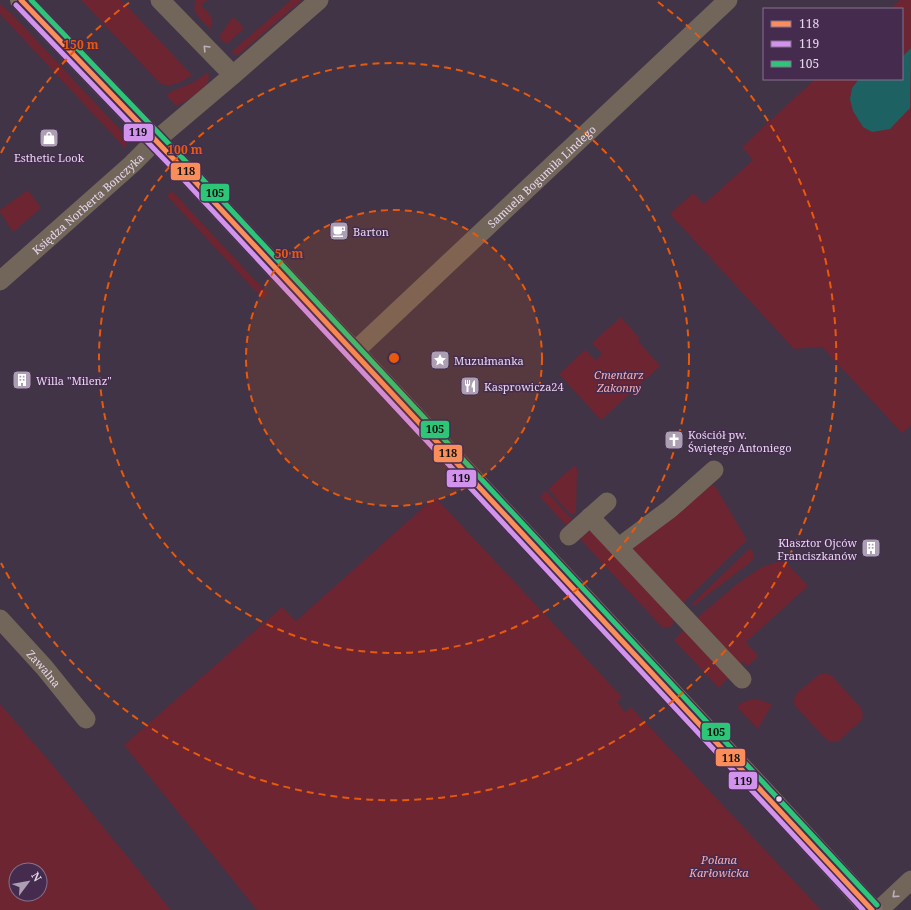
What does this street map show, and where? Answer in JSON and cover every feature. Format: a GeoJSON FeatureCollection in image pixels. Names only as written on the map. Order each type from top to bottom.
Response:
{"type":"FeatureCollection","features":[{"type":"Feature","properties":{"kind":"street"},"geometry":{"type":"LineString","coordinates":[[21,0],[189,175],[872,910]]}},
{"type":"Feature","properties":{"kind":"street"},"geometry":{"type":"LineString","coordinates":[[160,0],[233,75]]}},
{"type":"Feature","properties":{"kind":"street","name":"Księdza Norberta Bonczyka"},"geometry":{"type":"LineString","coordinates":[[0,281],[132,164],[155,141],[319,0]]}},
{"type":"Feature","properties":{"kind":"street","name":"Samuela Bogumiła Lindego"},"geometry":{"type":"LineString","coordinates":[[354,352],[728,0]]}},
{"type":"Feature","properties":{"kind":"street"},"geometry":{"type":"LineString","coordinates":[[619,547],[670,509],[714,470]]}},
{"type":"Feature","properties":{"kind":"street"},"geometry":{"type":"LineString","coordinates":[[569,536],[607,502]]}},
{"type":"Feature","properties":{"kind":"street"},"geometry":{"type":"LineString","coordinates":[[590,517],[742,679]]}},
{"type":"Feature","properties":{"kind":"street","name":"Zawalna"},"geometry":{"type":"LineString","coordinates":[[0,619],[44,667],[86,719]]}},
{"type":"Feature","properties":{"kind":"street"},"geometry":{"type":"LineString","coordinates":[[879,910],[911,880]]}},
{"type":"Feature","properties":{"kind":"green space"},"geometry":{"type":"Polygon","coordinates":[[[81,0],[121,0],[192,75],[181,82],[167,86],[160,83],[81,0]]]}},
{"type":"Feature","properties":{"kind":"green space"},"geometry":{"type":"Polygon","coordinates":[[[196,0],[207,0],[201,5],[212,19],[210,29],[196,12],[196,0]]]}},
{"type":"Feature","properties":{"kind":"green space"},"geometry":{"type":"Polygon","coordinates":[[[291,0],[302,0],[238,55],[230,53],[291,0]]]}},
{"type":"Feature","properties":{"kind":"green space"},"geometry":{"type":"Polygon","coordinates":[[[900,0],[911,0],[911,425],[902,433],[822,347],[794,349],[670,214],[693,193],[704,204],[753,160],[742,147],[814,80],[903,80],[903,8],[891,8],[900,0]]]}},
{"type":"Feature","properties":{"kind":"green space"},"geometry":{"type":"Polygon","coordinates":[[[0,4],[11,13],[127,137],[125,148],[0,14],[0,4]]]}},
{"type":"Feature","properties":{"kind":"green space"},"geometry":{"type":"Polygon","coordinates":[[[232,18],[234,18],[244,28],[228,43],[225,43],[219,37],[232,18]]]}},
{"type":"Feature","properties":{"kind":"green space"},"geometry":{"type":"Polygon","coordinates":[[[208,72],[209,80],[206,85],[199,92],[184,102],[176,106],[167,96],[170,92],[194,82],[208,72]]]}},
{"type":"Feature","properties":{"kind":"green space"},"geometry":{"type":"Polygon","coordinates":[[[28,190],[41,208],[13,232],[0,210],[28,190]]]}},
{"type":"Feature","properties":{"kind":"green space"},"geometry":{"type":"Polygon","coordinates":[[[172,191],[268,294],[263,299],[167,196],[172,191]]]}},
{"type":"Feature","properties":{"kind":"green space","name":"Cmentarz Zakonny"},"geometry":{"type":"Polygon","coordinates":[[[621,317],[640,339],[638,341],[660,366],[601,420],[559,374],[585,350],[595,360],[602,354],[592,343],[621,317]]]}},
{"type":"Feature","properties":{"kind":"green space"},"geometry":{"type":"Polygon","coordinates":[[[574,466],[577,468],[576,513],[571,515],[548,489],[574,466]]]}},
{"type":"Feature","properties":{"kind":"green space"},"geometry":{"type":"Polygon","coordinates":[[[712,485],[715,486],[747,540],[681,605],[629,548],[712,485]]]}},
{"type":"Feature","properties":{"kind":"green space"},"geometry":{"type":"Polygon","coordinates":[[[546,491],[572,519],[566,525],[540,497],[546,491]]]}},
{"type":"Feature","properties":{"kind":"green space","name":"Polana Karłowicka"},"geometry":{"type":"Polygon","coordinates":[[[435,497],[622,697],[617,702],[625,712],[631,707],[821,910],[257,910],[124,745],[282,607],[296,621],[435,497]]]}},
{"type":"Feature","properties":{"kind":"green space"},"geometry":{"type":"Polygon","coordinates":[[[592,527],[675,616],[673,624],[669,628],[662,627],[580,539],[592,527]]]}},
{"type":"Feature","properties":{"kind":"green space"},"geometry":{"type":"Polygon","coordinates":[[[750,548],[754,554],[752,561],[694,606],[692,604],[750,548]]]}},
{"type":"Feature","properties":{"kind":"green space"},"geometry":{"type":"Polygon","coordinates":[[[780,561],[786,563],[808,586],[746,642],[758,656],[748,666],[743,662],[737,666],[698,619],[699,616],[737,584],[762,567],[780,561]]]}},
{"type":"Feature","properties":{"kind":"green space"},"geometry":{"type":"Polygon","coordinates":[[[688,627],[731,675],[719,688],[674,640],[688,627]]]}},
{"type":"Feature","properties":{"kind":"green space"},"geometry":{"type":"Polygon","coordinates":[[[826,673],[832,676],[861,708],[863,715],[862,720],[837,742],[827,740],[795,706],[794,701],[795,696],[799,691],[820,674],[826,673]]]}},
{"type":"Feature","properties":{"kind":"green space"},"geometry":{"type":"Polygon","coordinates":[[[756,699],[772,704],[758,729],[737,707],[741,703],[756,699]]]}},
{"type":"Feature","properties":{"kind":"green space"},"geometry":{"type":"Polygon","coordinates":[[[0,704],[50,762],[171,910],[0,910],[0,704]]]}},
{"type":"Feature","properties":{"kind":"shaded area"},"geometry":{"type":"Polygon","coordinates":[[[911,48],[910,108],[890,129],[872,132],[863,127],[853,111],[850,99],[852,88],[858,80],[903,80],[903,56],[911,48]]]}},
{"type":"Feature","properties":{"kind":"transit line","name":"118"},"geometry":{"type":"LineString","coordinates":[[21,0],[189,175],[872,910]]}},
{"type":"Feature","properties":{"kind":"transit line","name":"105"},"geometry":{"type":"LineString","coordinates":[[31,0],[194,170],[877,905]]}},
{"type":"Feature","properties":{"kind":"transit line","name":"119"},"geometry":{"type":"LineString","coordinates":[[16,5],[184,180],[863,910]]}},
{"type":"Feature","properties":{"kind":"place","name":"Esthetic Look"},"geometry":{"type":"Point","coordinates":[49,138]}},
{"type":"Feature","properties":{"kind":"place","name":"Barton"},"geometry":{"type":"Point","coordinates":[339,231]}},
{"type":"Feature","properties":{"kind":"place","name":"Muzułmanka"},"geometry":{"type":"Point","coordinates":[440,360]}},
{"type":"Feature","properties":{"kind":"place","name":"Willa \"Milenz\""},"geometry":{"type":"Point","coordinates":[22,380]}},
{"type":"Feature","properties":{"kind":"place","name":"Kasprowicza24"},"geometry":{"type":"Point","coordinates":[470,386]}},
{"type":"Feature","properties":{"kind":"place","name":"Kościół pw. Świętego Antoniego"},"geometry":{"type":"Point","coordinates":[674,440]}},
{"type":"Feature","properties":{"kind":"place","name":"Klasztor Ojców Franciszkanów"},"geometry":{"type":"Point","coordinates":[871,548]}}]}
